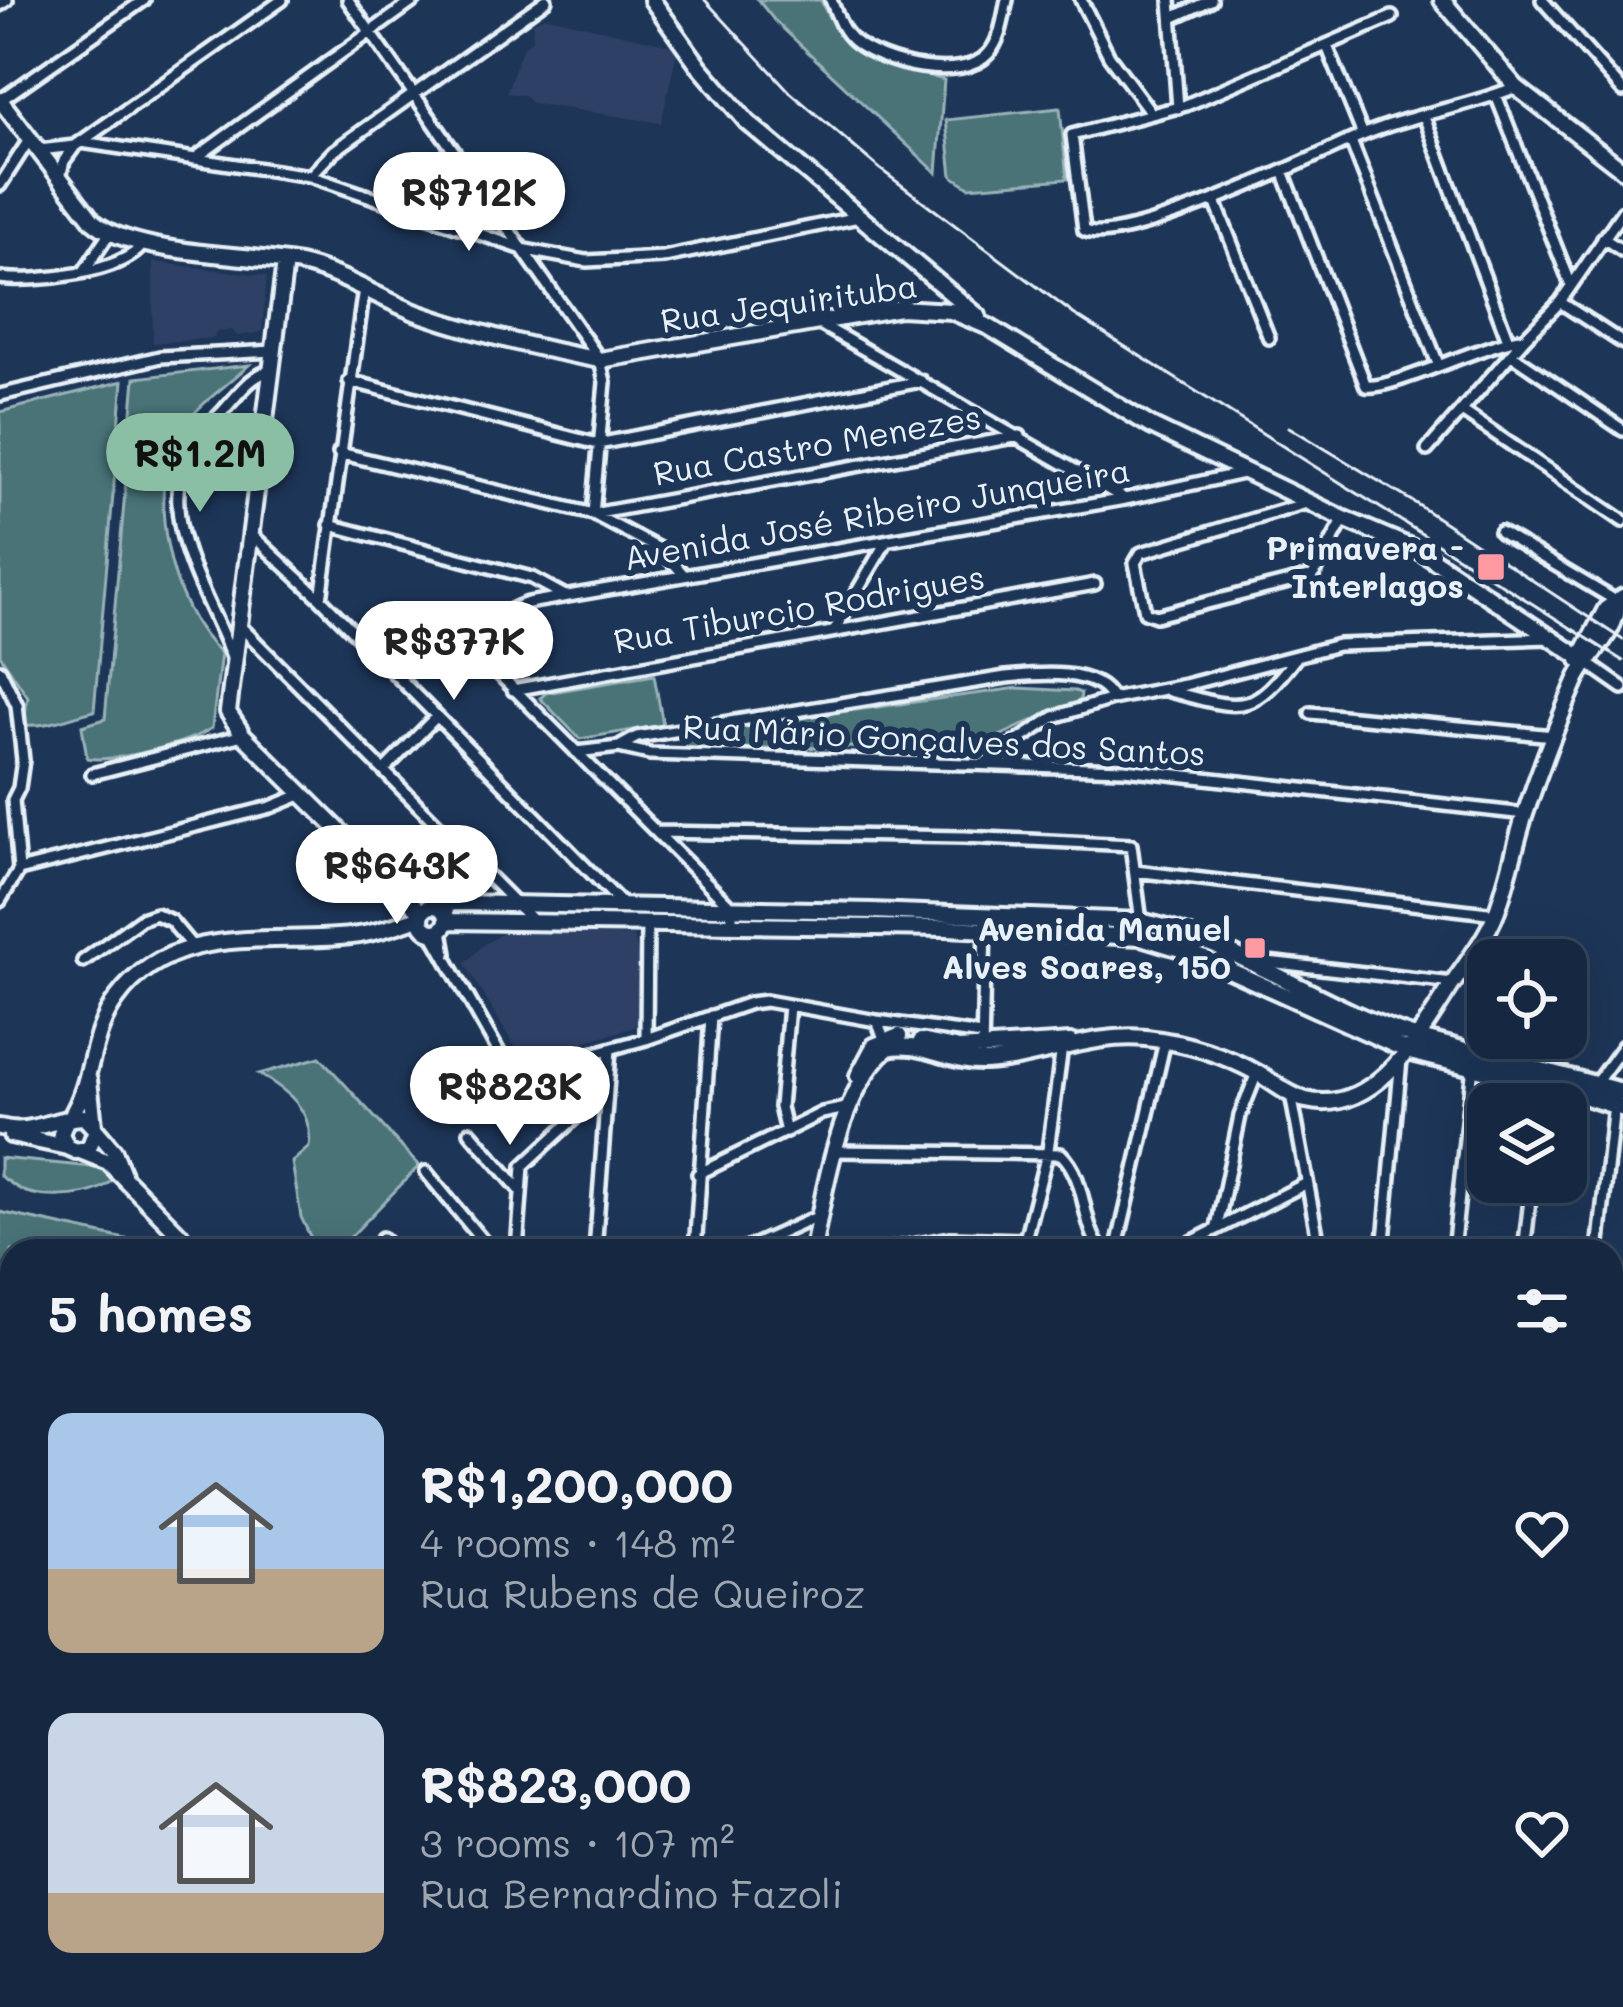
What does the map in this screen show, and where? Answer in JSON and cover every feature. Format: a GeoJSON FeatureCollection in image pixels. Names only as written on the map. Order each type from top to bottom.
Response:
{"type":"FeatureCollection","features":[{"type":"Feature","properties":{"kind":"main road"},"geometry":{"type":"LineString","coordinates":[[1409,1049],[1473,1066],[1596,1083],[1620,1102]]}},
{"type":"Feature","properties":{"kind":"main road"},"geometry":{"type":"LineString","coordinates":[[1409,1049],[1544,1076],[1620,1102]]}},
{"type":"Feature","properties":{"kind":"street"},"geometry":{"type":"LineString","coordinates":[[84,271],[109,235],[6,120],[0,100],[144,0]]}},
{"type":"Feature","properties":{"kind":"street"},"geometry":{"type":"LineString","coordinates":[[60,179],[64,160],[78,144],[282,0]]}},
{"type":"Feature","properties":{"kind":"street"},"geometry":{"type":"LineString","coordinates":[[348,0],[600,360],[605,382],[593,514]]}},
{"type":"Feature","properties":{"kind":"street"},"geometry":{"type":"LineString","coordinates":[[197,157],[415,0]]}},
{"type":"Feature","properties":{"kind":"street"},"geometry":{"type":"LineString","coordinates":[[310,176],[334,151],[546,0]]}},
{"type":"Feature","properties":{"kind":"street"},"geometry":{"type":"LineString","coordinates":[[652,0],[736,111],[989,327]]}},
{"type":"Feature","properties":{"kind":"street"},"geometry":{"type":"LineString","coordinates":[[831,0],[842,29],[868,51],[945,70],[961,70],[986,57],[999,34],[1007,0]]}},
{"type":"Feature","properties":{"kind":"street"},"geometry":{"type":"LineString","coordinates":[[1082,0],[1109,56],[1152,114]]}},
{"type":"Feature","properties":{"kind":"street"},"geometry":{"type":"LineString","coordinates":[[1170,0],[1178,108]]}},
{"type":"Feature","properties":{"kind":"street"},"geometry":{"type":"LineString","coordinates":[[1172,18],[1211,0]]}},
{"type":"Feature","properties":{"kind":"street"},"geometry":{"type":"LineString","coordinates":[[1442,0],[1516,87],[1623,170]]}},
{"type":"Feature","properties":{"kind":"street"},"geometry":{"type":"LineString","coordinates":[[1542,0],[1623,91]]}},
{"type":"Feature","properties":{"kind":"street"},"geometry":{"type":"LineString","coordinates":[[1392,17],[1178,108],[1074,134],[1070,141],[1082,225],[1088,233],[1098,235],[1215,201],[1363,135],[1516,87]]}},
{"type":"Feature","properties":{"kind":"street"},"geometry":{"type":"LineString","coordinates":[[1327,46],[1363,135]]}},
{"type":"Feature","properties":{"kind":"street"},"geometry":{"type":"LineString","coordinates":[[1496,95],[1571,285]]}},
{"type":"Feature","properties":{"kind":"street"},"geometry":{"type":"LineString","coordinates":[[1424,116],[1508,340]]}},
{"type":"Feature","properties":{"kind":"street"},"geometry":{"type":"LineString","coordinates":[[1351,141],[1438,364]]}},
{"type":"Feature","properties":{"kind":"street"},"geometry":{"type":"LineString","coordinates":[[0,185],[33,145],[78,144],[197,157],[310,176],[526,250],[586,261],[633,260],[859,217]]}},
{"type":"Feature","properties":{"kind":"street"},"geometry":{"type":"LineString","coordinates":[[1283,171],[1362,381],[1369,387],[1525,338]]}},
{"type":"Feature","properties":{"kind":"street"},"geometry":{"type":"LineString","coordinates":[[1215,201],[1269,338]]}},
{"type":"Feature","properties":{"kind":"street"},"geometry":{"type":"LineString","coordinates":[[1427,450],[1560,302],[1623,211]]}},
{"type":"Feature","properties":{"kind":"street"},"geometry":{"type":"LineString","coordinates":[[489,237],[497,212]]}},
{"type":"Feature","properties":{"kind":"street","name":"Rua Jequirituba"},"geometry":{"type":"LineString","coordinates":[[109,235],[142,244],[306,266],[420,314],[600,360],[861,313],[921,307],[951,311],[989,327],[1151,426],[1420,551],[1556,641]]}},
{"type":"Feature","properties":{"kind":"street"},"geometry":{"type":"LineString","coordinates":[[1604,238],[1623,251]]}},
{"type":"Feature","properties":{"kind":"street"},"geometry":{"type":"LineString","coordinates":[[0,278],[20,281],[84,271],[133,257],[142,244]]}},
{"type":"Feature","properties":{"kind":"street"},"geometry":{"type":"LineString","coordinates":[[285,262],[228,712],[243,735],[432,919],[446,959],[510,1064],[533,1070],[646,1039],[750,1003],[877,1021],[982,1049]]}},
{"type":"Feature","properties":{"kind":"street"},"geometry":{"type":"LineString","coordinates":[[321,599],[364,288]]}},
{"type":"Feature","properties":{"kind":"street"},"geometry":{"type":"LineString","coordinates":[[950,292],[951,311]]}},
{"type":"Feature","properties":{"kind":"street"},"geometry":{"type":"LineString","coordinates":[[1560,302],[1623,343]]}},
{"type":"Feature","properties":{"kind":"street"},"geometry":{"type":"LineString","coordinates":[[857,344],[855,330],[861,313]]}},
{"type":"Feature","properties":{"kind":"street"},"geometry":{"type":"LineString","coordinates":[[815,321],[1125,499]]}},
{"type":"Feature","properties":{"kind":"street"},"geometry":{"type":"LineString","coordinates":[[0,395],[160,357],[275,351]]}},
{"type":"Feature","properties":{"kind":"street"},"geometry":{"type":"LineString","coordinates":[[1511,355],[1623,430]]}},
{"type":"Feature","properties":{"kind":"street"},"geometry":{"type":"LineString","coordinates":[[236,665],[180,530],[177,501],[185,459],[195,441],[254,378],[273,370]]}},
{"type":"Feature","properties":{"kind":"street"},"geometry":{"type":"LineString","coordinates":[[350,381],[598,443],[921,381]]}},
{"type":"Feature","properties":{"kind":"street"},"geometry":{"type":"LineString","coordinates":[[1462,411],[1623,521]]}},
{"type":"Feature","properties":{"kind":"street","name":"Rua Castro Menezes"},"geometry":{"type":"LineString","coordinates":[[593,514],[1020,436]]}},
{"type":"Feature","properties":{"kind":"street"},"geometry":{"type":"LineString","coordinates":[[339,453],[593,514],[671,557],[683,574]]}},
{"type":"Feature","properties":{"kind":"street","name":"Avenida José Ribeiro Junqueira"},"geometry":{"type":"LineString","coordinates":[[732,916],[657,832],[489,661],[484,647],[487,633],[500,617],[518,606],[565,596],[1125,499],[1247,472]]}},
{"type":"Feature","properties":{"kind":"street"},"geometry":{"type":"LineString","coordinates":[[1310,502],[1141,553],[1135,563],[1145,613],[1156,616],[1312,576],[1344,519]]}},
{"type":"Feature","properties":{"kind":"street","name":"Rua Castro Menezes"},"geometry":{"type":"LineString","coordinates":[[620,529],[624,507]]}},
{"type":"Feature","properties":{"kind":"street"},"geometry":{"type":"LineString","coordinates":[[330,525],[532,578],[565,596]]}},
{"type":"Feature","properties":{"kind":"street"},"geometry":{"type":"LineString","coordinates":[[816,1239],[834,1151],[867,1055],[899,1036],[959,1049],[1143,1037],[1210,1053],[1307,1101],[1352,1096],[1409,1049],[1496,914],[1525,814],[1583,659],[1606,608],[1620,599],[1500,532]]}},
{"type":"Feature","properties":{"kind":"street"},"geometry":{"type":"LineString","coordinates":[[252,535],[623,905]]}},
{"type":"Feature","properties":{"kind":"street"},"geometry":{"type":"LineString","coordinates":[[835,629],[886,542]]}},
{"type":"Feature","properties":{"kind":"street","name":"Rua Tiburcio Rodrigues"},"geometry":{"type":"LineString","coordinates":[[513,690],[1095,584]]}},
{"type":"Feature","properties":{"kind":"street"},"geometry":{"type":"LineString","coordinates":[[240,626],[535,923]]}},
{"type":"Feature","properties":{"kind":"street"},"geometry":{"type":"LineString","coordinates":[[986,762],[1054,717],[1350,643],[1556,641],[1572,647],[1623,688]]}},
{"type":"Feature","properties":{"kind":"street"},"geometry":{"type":"LineString","coordinates":[[1164,689],[1244,706],[1263,697],[1297,656]]}},
{"type":"Feature","properties":{"kind":"street"},"geometry":{"type":"LineString","coordinates":[[0,670],[17,705],[22,739],[22,775],[13,800],[19,870],[0,901]]}},
{"type":"Feature","properties":{"kind":"street"},"geometry":{"type":"LineString","coordinates":[[619,748],[637,737],[1006,676],[1061,675],[1086,680],[1106,688],[1112,699]]}},
{"type":"Feature","properties":{"kind":"street"},"geometry":{"type":"LineString","coordinates":[[1311,713],[1554,736]]}},
{"type":"Feature","properties":{"kind":"street"},"geometry":{"type":"LineString","coordinates":[[384,770],[436,717]]}},
{"type":"Feature","properties":{"kind":"street"},"geometry":{"type":"LineString","coordinates":[[92,774],[243,735]]}},
{"type":"Feature","properties":{"kind":"street","name":"Rua Mário Gonçalves dos Santos"},"geometry":{"type":"LineString","coordinates":[[576,752],[619,748],[650,754],[1124,769],[1525,814]]}},
{"type":"Feature","properties":{"kind":"street"},"geometry":{"type":"LineString","coordinates":[[0,793],[13,800]]}},
{"type":"Feature","properties":{"kind":"street"},"geometry":{"type":"LineString","coordinates":[[19,870],[271,807],[304,793]]}},
{"type":"Feature","properties":{"kind":"street"},"geometry":{"type":"LineString","coordinates":[[657,832],[1131,844],[1141,929]]}},
{"type":"Feature","properties":{"kind":"street"},"geometry":{"type":"LineString","coordinates":[[1135,871],[1496,914]]}},
{"type":"Feature","properties":{"kind":"street"},"geometry":{"type":"LineString","coordinates":[[432,919],[455,903],[623,905],[647,914]]}},
{"type":"Feature","properties":{"kind":"street"},"geometry":{"type":"LineString","coordinates":[[83,961],[141,919],[156,914],[171,921],[191,946]]}},
{"type":"Feature","properties":{"kind":"street"},"geometry":{"type":"LineString","coordinates":[[646,1039],[647,914]]}},
{"type":"Feature","properties":{"kind":"street"},"geometry":{"type":"LineString","coordinates":[[74,1149],[61,1134],[88,1075],[95,1040],[116,999],[146,969],[191,946],[360,935],[432,919],[535,923],[647,914],[984,914],[1141,929],[1209,944],[1366,1018],[1409,1049]]}},
{"type":"Feature","properties":{"kind":"street"},"geometry":{"type":"LineString","coordinates":[[982,1049],[984,914]]}},
{"type":"Feature","properties":{"kind":"street"},"geometry":{"type":"LineString","coordinates":[[732,916],[986,932],[1141,929],[1409,1049]]}},
{"type":"Feature","properties":{"kind":"street"},"geometry":{"type":"LineString","coordinates":[[1240,959],[1453,983]]}},
{"type":"Feature","properties":{"kind":"street"},"geometry":{"type":"LineString","coordinates":[[786,1132],[780,1107],[789,1006]]}},
{"type":"Feature","properties":{"kind":"street"},"geometry":{"type":"LineString","coordinates":[[695,1239],[711,1016]]}},
{"type":"Feature","properties":{"kind":"street"},"geometry":{"type":"LineString","coordinates":[[877,1021],[886,1043]]}},
{"type":"Feature","properties":{"kind":"street"},"geometry":{"type":"LineString","coordinates":[[1119,1239],[1165,1041]]}},
{"type":"Feature","properties":{"kind":"street"},"geometry":{"type":"LineString","coordinates":[[1025,1239],[1048,1150],[1067,1045]]}},
{"type":"Feature","properties":{"kind":"street"},"geometry":{"type":"LineString","coordinates":[[1596,1083],[1623,1046]]}},
{"type":"Feature","properties":{"kind":"street"},"geometry":{"type":"LineString","coordinates":[[1385,1239],[1409,1049]]}},
{"type":"Feature","properties":{"kind":"street"},"geometry":{"type":"LineString","coordinates":[[596,1239],[610,1050]]}},
{"type":"Feature","properties":{"kind":"street"},"geometry":{"type":"LineString","coordinates":[[1454,1239],[1473,1066]]}},
{"type":"Feature","properties":{"kind":"street"},"geometry":{"type":"LineString","coordinates":[[1217,1228],[1240,1117],[1258,1073]]}},
{"type":"Feature","properties":{"kind":"street"},"geometry":{"type":"LineString","coordinates":[[74,1149],[93,1144],[88,1075]]}},
{"type":"Feature","properties":{"kind":"street"},"geometry":{"type":"LineString","coordinates":[[1543,1083],[1544,1076]]}},
{"type":"Feature","properties":{"kind":"street"},"geometry":{"type":"LineString","coordinates":[[1291,1094],[1317,1239]]}},
{"type":"Feature","properties":{"kind":"street"},"geometry":{"type":"LineString","coordinates":[[518,1239],[520,1174],[528,1159],[578,1115],[606,1098]]}},
{"type":"Feature","properties":{"kind":"street"},"geometry":{"type":"LineString","coordinates":[[1296,1134],[1307,1101]]}},
{"type":"Feature","properties":{"kind":"street"},"geometry":{"type":"LineString","coordinates":[[1600,1239],[1620,1102]]}},
{"type":"Feature","properties":{"kind":"street"},"geometry":{"type":"LineString","coordinates":[[698,1174],[822,1113],[848,1112]]}},
{"type":"Feature","properties":{"kind":"street"},"geometry":{"type":"LineString","coordinates":[[0,1130],[24,1131],[84,1117],[113,1148],[124,1179]]}},
{"type":"Feature","properties":{"kind":"street"},"geometry":{"type":"LineString","coordinates":[[0,1130],[108,1162],[184,1239]]}},
{"type":"Feature","properties":{"kind":"street"},"geometry":{"type":"LineString","coordinates":[[470,1132],[520,1190]]}},
{"type":"Feature","properties":{"kind":"street"},"geometry":{"type":"LineString","coordinates":[[834,1151],[1048,1150],[1061,1154],[1072,1164],[1094,1239]]}},
{"type":"Feature","properties":{"kind":"street"},"geometry":{"type":"LineString","coordinates":[[426,1172],[481,1239]]}},
{"type":"Feature","properties":{"kind":"street"},"geometry":{"type":"LineString","coordinates":[[1196,1239],[1305,1184]]}},
{"type":"Feature","properties":{"kind":"street"},"geometry":{"type":"LineString","coordinates":[[1525,1239],[1530,1203]]}},
{"type":"Feature","properties":{"kind":"street"},"geometry":{"type":"LineString","coordinates":[[765,1239],[819,1216]]}},
{"type":"Feature","properties":{"kind":"shaded area"},"geometry":{"type":"Polygon","coordinates":[[[544,16],[678,47],[661,123],[531,103],[524,95],[506,93],[522,49],[532,40],[533,23],[544,16]]]}},
{"type":"Feature","properties":{"kind":"shaded area"},"geometry":{"type":"Polygon","coordinates":[[[153,262],[267,276],[262,332],[237,336],[232,330],[217,332],[214,338],[153,343],[153,262]]]}},
{"type":"Feature","properties":{"kind":"shaded area"},"geometry":{"type":"Polygon","coordinates":[[[507,930],[633,936],[638,952],[637,1026],[564,1048],[518,1052],[465,964],[507,930]]]}},
{"type":"Feature","properties":{"kind":"green space"},"geometry":{"type":"Polygon","coordinates":[[[758,0],[821,0],[842,34],[870,56],[944,80],[937,173],[774,20],[758,0]]]}},
{"type":"Feature","properties":{"kind":"green space"},"geometry":{"type":"Polygon","coordinates":[[[1060,108],[1067,179],[969,187],[952,176],[946,120],[1060,108]]]}},
{"type":"Feature","properties":{"kind":"green space"},"geometry":{"type":"Polygon","coordinates":[[[249,365],[181,429],[164,482],[168,547],[176,579],[203,633],[221,653],[212,728],[151,750],[87,758],[82,726],[105,719],[135,378],[249,365]]]}},
{"type":"Feature","properties":{"kind":"green space"},"geometry":{"type":"Polygon","coordinates":[[[123,381],[94,711],[23,725],[28,697],[0,655],[0,412],[123,381]]]}},
{"type":"Feature","properties":{"kind":"green space"},"geometry":{"type":"Polygon","coordinates":[[[654,675],[663,725],[580,739],[540,698],[546,693],[654,675]]]}},
{"type":"Feature","properties":{"kind":"green space"},"geometry":{"type":"Polygon","coordinates":[[[1018,688],[1075,691],[1081,693],[1079,708],[1038,718],[972,749],[685,751],[687,733],[1018,688]]]}},
{"type":"Feature","properties":{"kind":"green space"},"geometry":{"type":"Polygon","coordinates":[[[320,1057],[419,1166],[349,1239],[311,1239],[301,1217],[292,1162],[309,1147],[307,1122],[288,1094],[259,1074],[320,1057]]]}},
{"type":"Feature","properties":{"kind":"green space"},"geometry":{"type":"Polygon","coordinates":[[[0,1158],[103,1168],[112,1180],[83,1194],[36,1194],[0,1176],[0,1158]]]}},
{"type":"Feature","properties":{"kind":"green space"},"geometry":{"type":"Polygon","coordinates":[[[0,1212],[125,1239],[0,1239],[0,1212]]]}},
{"type":"Feature","properties":{"kind":"railway"},"geometry":{"type":"LineString","coordinates":[[705,0],[791,93],[880,169],[1075,315],[1623,661]]}},
{"type":"Feature","properties":{"kind":"railway"},"geometry":{"type":"LineString","coordinates":[[1289,427],[1415,503],[1623,640]]}},
{"type":"Feature","properties":{"kind":"place","name":"Primavera - Interlagos"},"geometry":{"type":"Point","coordinates":[1491,567]}},
{"type":"Feature","properties":{"kind":"place","name":"Avenida Manuel Alves Soares, 150"},"geometry":{"type":"Point","coordinates":[1255,948]}}]}
